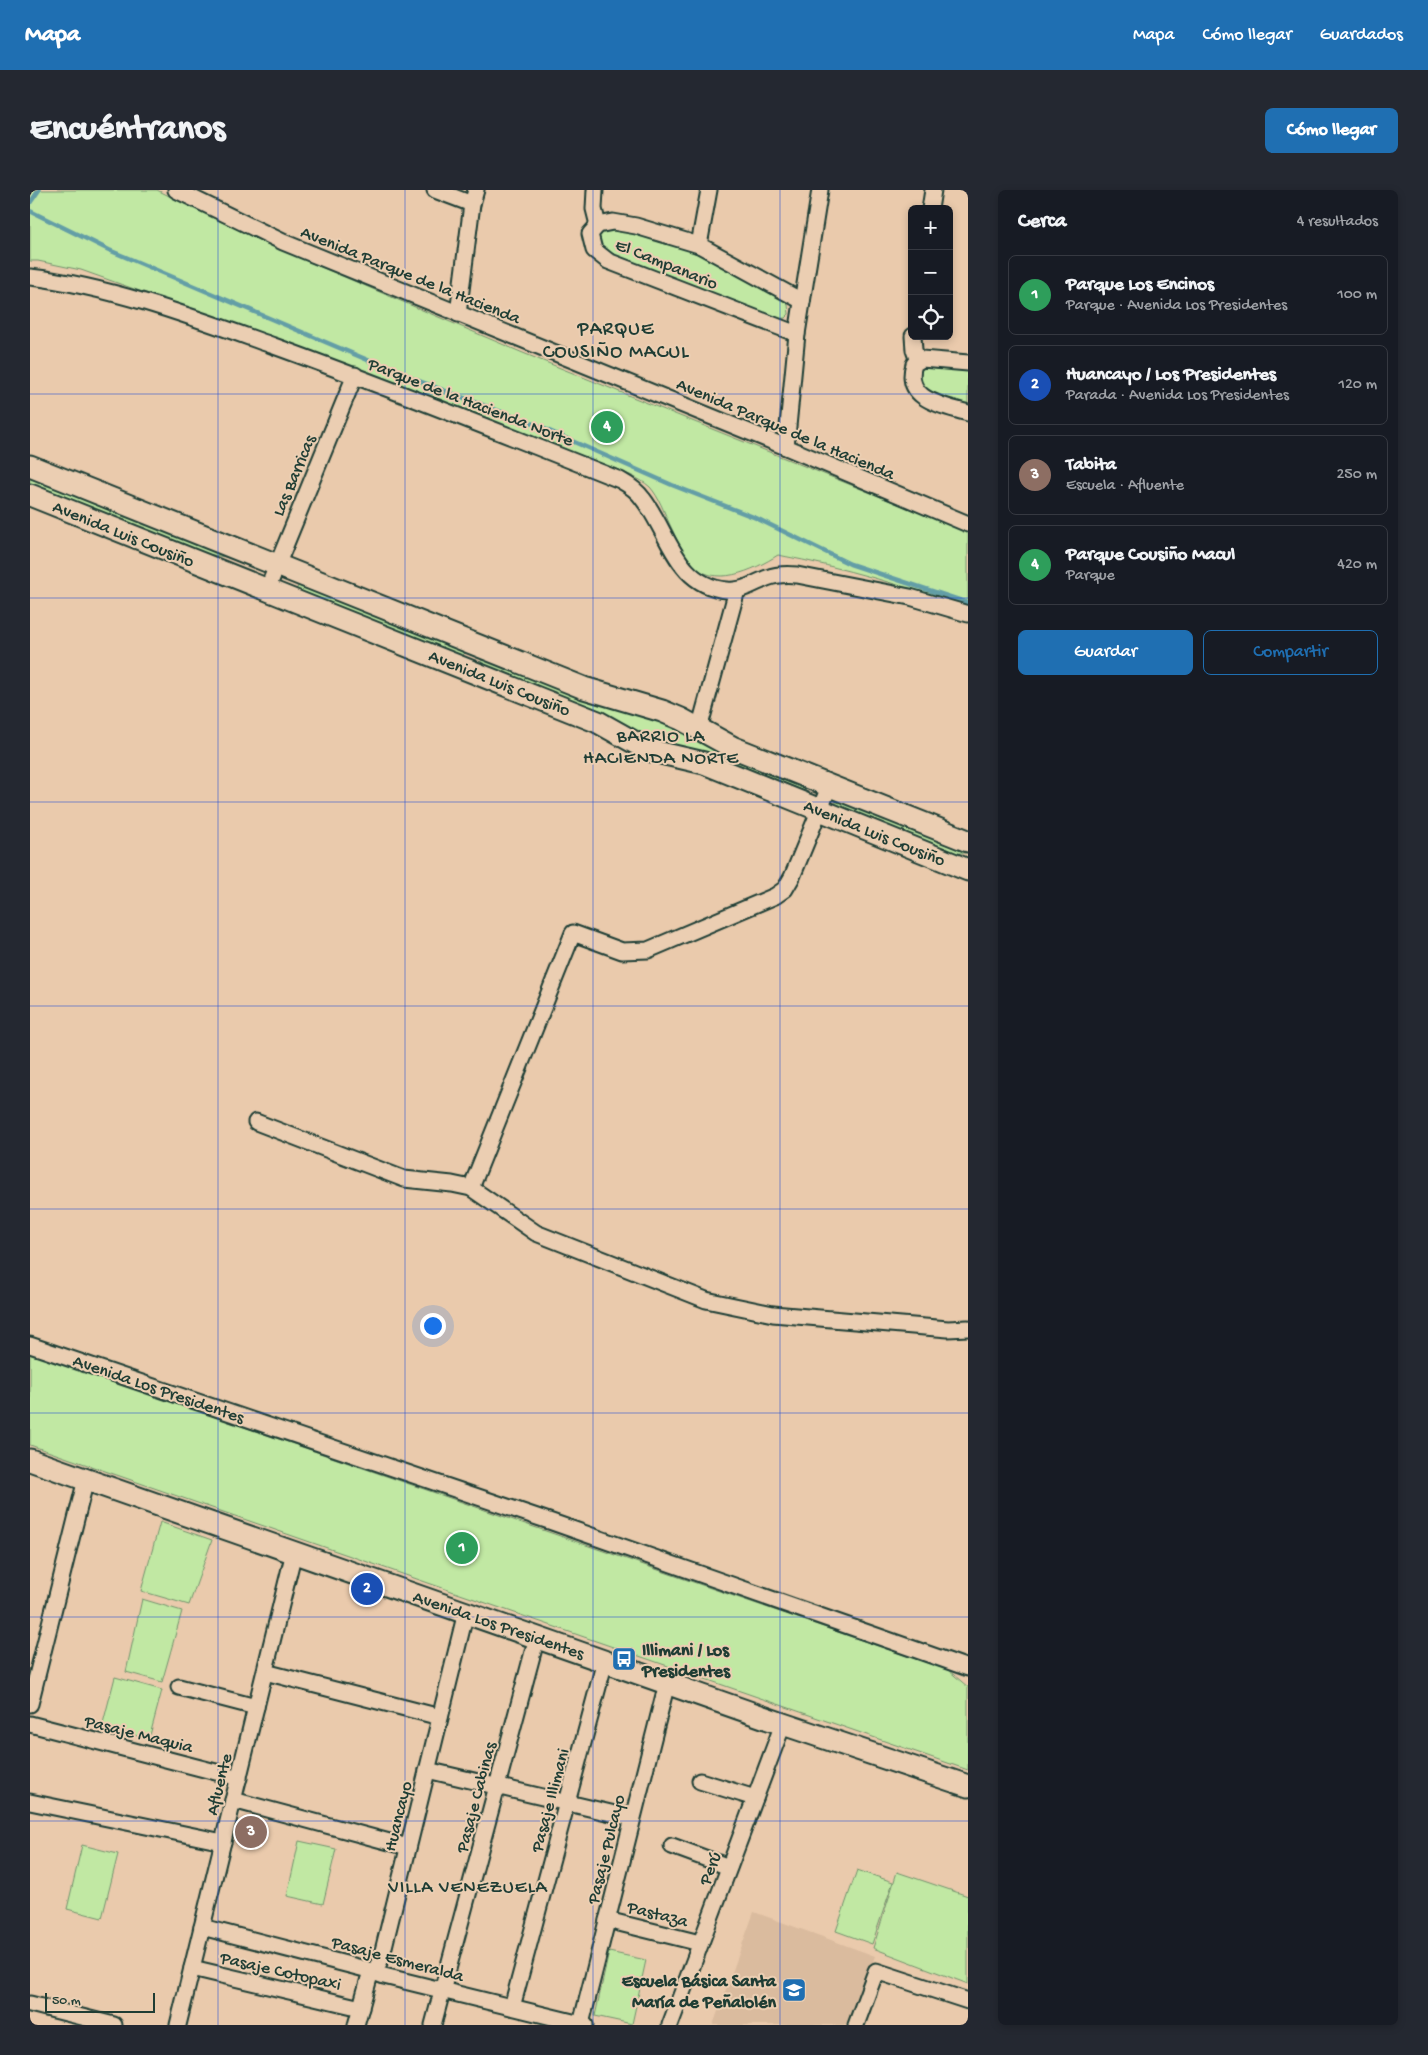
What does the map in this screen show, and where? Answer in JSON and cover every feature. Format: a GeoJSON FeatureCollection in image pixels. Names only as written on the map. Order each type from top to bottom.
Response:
{"type":"FeatureCollection","features":[{"type":"Feature","properties":{"kind":"street","name":"Avenida Parque de la Hacienda"},"geometry":{"type":"LineString","coordinates":[[176,190],[283,242],[786,447],[968,524]]}},
{"type":"Feature","properties":{"kind":"street"},"geometry":{"type":"LineString","coordinates":[[435,190],[474,197],[458,314]]}},
{"type":"Feature","properties":{"kind":"street"},"geometry":{"type":"LineString","coordinates":[[595,190],[594,209],[598,224]]}},
{"type":"Feature","properties":{"kind":"street"},"geometry":{"type":"LineString","coordinates":[[699,245],[709,190]]}},
{"type":"Feature","properties":{"kind":"street"},"geometry":{"type":"LineString","coordinates":[[786,447],[797,334],[820,190]]}},
{"type":"Feature","properties":{"kind":"street"},"geometry":{"type":"LineString","coordinates":[[931,205],[933,190]]}},
{"type":"Feature","properties":{"kind":"street","name":"El Campanario"},"geometry":{"type":"LineString","coordinates":[[797,334],[608,261],[599,255],[592,246],[590,234],[598,224],[612,222],[636,226],[699,245],[802,300]]}},
{"type":"Feature","properties":{"kind":"street","name":"Parque de la Hacienda Norte"},"geometry":{"type":"LineString","coordinates":[[30,277],[49,279],[111,294],[190,316],[355,376],[620,480],[634,488],[643,498],[675,557],[693,577],[716,588],[737,590]]}},
{"type":"Feature","properties":{"kind":"street"},"geometry":{"type":"LineString","coordinates":[[913,340],[918,361]]}},
{"type":"Feature","properties":{"kind":"street"},"geometry":{"type":"LineString","coordinates":[[968,363],[918,361],[914,364],[911,380],[916,391],[937,403],[968,413]]}},
{"type":"Feature","properties":{"kind":"street","name":"Las Barricas"},"geometry":{"type":"LineString","coordinates":[[267,590],[355,376]]}},
{"type":"Feature","properties":{"kind":"street","name":"Avenida Luis Cousiño"},"geometry":{"type":"LineString","coordinates":[[30,466],[590,690],[662,711],[732,747],[968,841]]}},
{"type":"Feature","properties":{"kind":"street","name":"Avenida Luis Cousiño"},"geometry":{"type":"LineString","coordinates":[[30,495],[598,722],[648,750],[704,764],[968,870]]}},
{"type":"Feature","properties":{"kind":"street"},"geometry":{"type":"LineString","coordinates":[[699,729],[737,590],[768,577],[797,574],[910,597],[968,614]]}},
{"type":"Feature","properties":{"kind":"street"},"geometry":{"type":"LineString","coordinates":[[466,669],[476,644]]}},
{"type":"Feature","properties":{"kind":"street"},"geometry":{"type":"LineString","coordinates":[[471,1188],[572,933],[622,950],[648,950],[775,896],[785,888],[792,878],[830,787]]}},
{"type":"Feature","properties":{"kind":"street"},"geometry":{"type":"LineString","coordinates":[[256,1122],[404,1179],[471,1188],[536,1233],[706,1300],[773,1314],[948,1329],[968,1328]]}},
{"type":"Feature","properties":{"kind":"street","name":"Avenida Los Presidentes"},"geometry":{"type":"LineString","coordinates":[[30,1345],[549,1521],[968,1668]]}},
{"type":"Feature","properties":{"kind":"street","name":"Avenida Los Presidentes"},"geometry":{"type":"LineString","coordinates":[[30,1460],[783,1724],[968,1786]]}},
{"type":"Feature","properties":{"kind":"street"},"geometry":{"type":"LineString","coordinates":[[30,1700],[86,1480]]}},
{"type":"Feature","properties":{"kind":"street","name":"Afluente"},"geometry":{"type":"LineString","coordinates":[[178,2025],[294,1552]]}},
{"type":"Feature","properties":{"kind":"street","name":"Huancayo"},"geometry":{"type":"LineString","coordinates":[[356,2025],[369,1978],[381,1959],[466,1612]]}},
{"type":"Feature","properties":{"kind":"street","name":"Pasaje Cabinas"},"geometry":{"type":"LineString","coordinates":[[433,2025],[537,1637]]}},
{"type":"Feature","properties":{"kind":"street","name":"Pasaje Illimani"},"geometry":{"type":"LineString","coordinates":[[512,2007],[605,1661]]}},
{"type":"Feature","properties":{"kind":"street"},"geometry":{"type":"LineString","coordinates":[[265,1672],[440,1717]]}},
{"type":"Feature","properties":{"kind":"street","name":"Pasaje Pulcayo"},"geometry":{"type":"LineString","coordinates":[[583,2024],[666,1683]]}},
{"type":"Feature","properties":{"kind":"street"},"geometry":{"type":"LineString","coordinates":[[179,1687],[256,1707]]}},
{"type":"Feature","properties":{"kind":"street","name":"Pasaje Maquia"},"geometry":{"type":"LineString","coordinates":[[30,1724],[239,1778]]}},
{"type":"Feature","properties":{"kind":"street","name":"Perú"},"geometry":{"type":"LineString","coordinates":[[670,2025],[783,1724]]}},
{"type":"Feature","properties":{"kind":"street"},"geometry":{"type":"LineString","coordinates":[[427,1770],[632,1818]]}},
{"type":"Feature","properties":{"kind":"street"},"geometry":{"type":"LineString","coordinates":[[700,1781],[755,1798]]}},
{"type":"Feature","properties":{"kind":"street"},"geometry":{"type":"LineString","coordinates":[[233,1800],[408,1846]]}},
{"type":"Feature","properties":{"kind":"street"},"geometry":{"type":"LineString","coordinates":[[30,1802],[223,1842]]}},
{"type":"Feature","properties":{"kind":"street"},"geometry":{"type":"LineString","coordinates":[[672,1846],[729,1867]]}},
{"type":"Feature","properties":{"kind":"street","name":"Pastaza"},"geometry":{"type":"LineString","coordinates":[[607,1920],[700,1943]]}},
{"type":"Feature","properties":{"kind":"street","name":"Pasaje Esmeralda"},"geometry":{"type":"LineString","coordinates":[[202,1927],[443,1990],[583,2024]]}},
{"type":"Feature","properties":{"kind":"street","name":"Pasaje Cotopaxi"},"geometry":{"type":"LineString","coordinates":[[192,1968],[361,2008]]}},
{"type":"Feature","properties":{"kind":"street"},"geometry":{"type":"LineString","coordinates":[[856,2025],[876,1971],[968,2001]]}},
{"type":"Feature","properties":{"kind":"street"},"geometry":{"type":"LineString","coordinates":[[30,2004],[114,2025]]}},
{"type":"Feature","properties":{"kind":"shaded area","name":"Escuela Básica Santa María de Peñalolén"},"geometry":{"type":"Polygon","coordinates":[[[754,1912],[875,1956],[849,2025],[713,2025],[754,1912]]]}},
{"type":"Feature","properties":{"kind":"green space","name":"PARQUE COUSIÑO MACUL"},"geometry":{"type":"Polygon","coordinates":[[[30,190],[157,190],[267,244],[523,353],[968,532],[968,607],[850,571],[778,555],[734,575],[710,575],[699,570],[690,562],[650,487],[630,475],[389,380],[81,270],[30,261],[30,190]]]}},
{"type":"Feature","properties":{"kind":"green space"},"geometry":{"type":"Polygon","coordinates":[[[614,228],[689,246],[782,298],[788,305],[789,314],[785,318],[774,319],[618,260],[597,244],[598,233],[601,230],[614,228]]]}},
{"type":"Feature","properties":{"kind":"green space"},"geometry":{"type":"Polygon","coordinates":[[[916,366],[968,371],[968,406],[923,388],[917,377],[916,366]]]}},
{"type":"Feature","properties":{"kind":"green space"},"geometry":{"type":"Polygon","coordinates":[[[30,473],[262,570],[225,557],[195,552],[30,486],[30,473]]]}},
{"type":"Feature","properties":{"kind":"green space"},"geometry":{"type":"Polygon","coordinates":[[[303,579],[463,647],[465,653],[463,655],[438,650],[295,591],[303,579]]]}},
{"type":"Feature","properties":{"kind":"green space"},"geometry":{"type":"Polygon","coordinates":[[[487,657],[670,722],[731,757],[798,785],[814,797],[674,750],[482,672],[480,662],[487,657]]]}},
{"type":"Feature","properties":{"kind":"green space"},"geometry":{"type":"Polygon","coordinates":[[[840,797],[968,847],[968,853],[953,853],[834,805],[840,797]]]}},
{"type":"Feature","properties":{"kind":"green space"},"geometry":{"type":"Polygon","coordinates":[[[30,1353],[948,1670],[968,1687],[968,1770],[30,1445],[30,1353]]]}},
{"type":"Feature","properties":{"kind":"green space"},"geometry":{"type":"Polygon","coordinates":[[[160,1522],[212,1540],[189,1605],[141,1591],[160,1522]]]}},
{"type":"Feature","properties":{"kind":"green space"},"geometry":{"type":"Polygon","coordinates":[[[142,1599],[182,1611],[162,1682],[126,1672],[142,1599]]]}},
{"type":"Feature","properties":{"kind":"green space"},"geometry":{"type":"Polygon","coordinates":[[[115,1677],[162,1690],[149,1739],[102,1727],[115,1677]]]}},
{"type":"Feature","properties":{"kind":"green space"},"geometry":{"type":"Polygon","coordinates":[[[299,1841],[336,1849],[323,1904],[287,1896],[299,1841]]]}},
{"type":"Feature","properties":{"kind":"green space"},"geometry":{"type":"Polygon","coordinates":[[[82,1845],[118,1854],[102,1918],[67,1909],[82,1845]]]}},
{"type":"Feature","properties":{"kind":"green space"},"geometry":{"type":"Polygon","coordinates":[[[857,1870],[893,1882],[872,1944],[836,1931],[857,1870]]]}},
{"type":"Feature","properties":{"kind":"green space"},"geometry":{"type":"Polygon","coordinates":[[[897,1872],[968,1896],[968,1984],[873,1948],[897,1872]]]}},
{"type":"Feature","properties":{"kind":"green space"},"geometry":{"type":"Polygon","coordinates":[[[609,1952],[646,1960],[632,2024],[595,2016],[609,1952]]]}},
{"type":"Feature","properties":{"kind":"waterway"},"geometry":{"type":"LineString","coordinates":[[30,203],[39,190]]}},
{"type":"Feature","properties":{"kind":"waterway"},"geometry":{"type":"LineString","coordinates":[[30,211],[109,250],[403,375],[531,423],[672,485],[756,518],[850,564],[968,603]]}},
{"type":"Feature","properties":{"kind":"place","name":"Parque Cousiño Macul"},"geometry":{"type":"Point","coordinates":[607,427]}},
{"type":"Feature","properties":{"kind":"place","name":"Parque Los Encinos"},"geometry":{"type":"Point","coordinates":[462,1548]}},
{"type":"Feature","properties":{"kind":"place","name":"Huancayo / Los Presidentes"},"geometry":{"type":"Point","coordinates":[367,1589]}},
{"type":"Feature","properties":{"kind":"place","name":"Illimani / Los Presidentes"},"geometry":{"type":"Point","coordinates":[624,1659]}},
{"type":"Feature","properties":{"kind":"place","name":"Tabita"},"geometry":{"type":"Point","coordinates":[251,1832]}},
{"type":"Feature","properties":{"kind":"place","name":"Escuela Básica Santa María de Peñalolén"},"geometry":{"type":"Point","coordinates":[794,1990]}},
{"type":"Feature","properties":{"kind":"district","name":"PARQUE COUSIÑO MACUL"},"geometry":{"type":"Point","coordinates":[616,338]}},
{"type":"Feature","properties":{"kind":"district","name":"BARRIO LA HACIENDA NORTE"},"geometry":{"type":"Point","coordinates":[661,745]}},
{"type":"Feature","properties":{"kind":"district","name":"VILLA VENEZUELA"},"geometry":{"type":"Point","coordinates":[468,1885]}}]}
